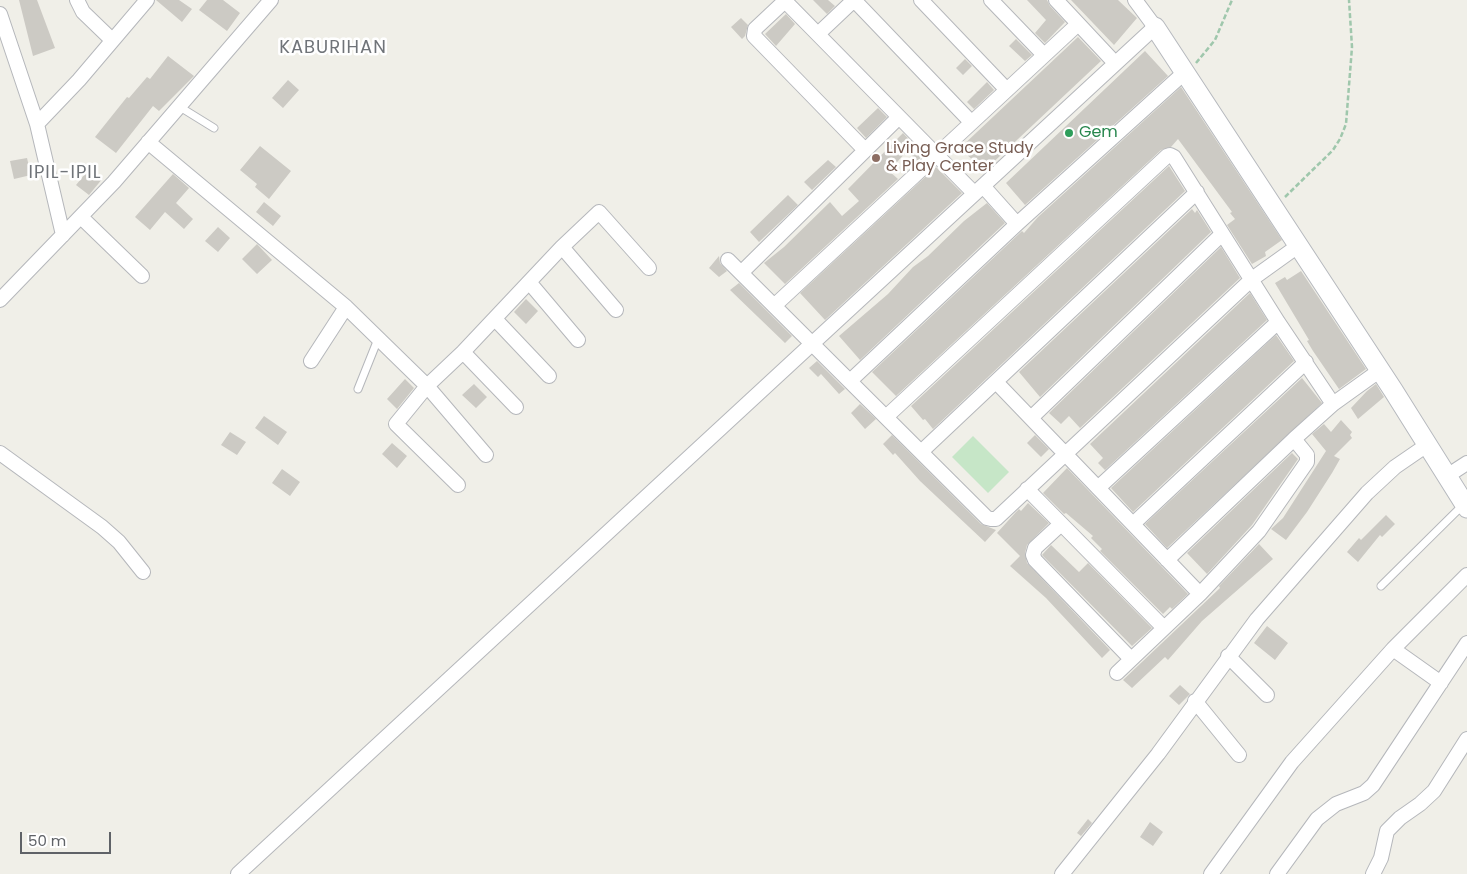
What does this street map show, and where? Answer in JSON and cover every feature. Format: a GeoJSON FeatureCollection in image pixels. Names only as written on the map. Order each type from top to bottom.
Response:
{"type":"FeatureCollection","features":[{"type":"Feature","properties":{"kind":"street"},"geometry":{"type":"LineString","coordinates":[[77,0],[83,12],[112,40]]}},
{"type":"Feature","properties":{"kind":"street"},"geometry":{"type":"LineString","coordinates":[[37,124],[79,80],[147,0]]}},
{"type":"Feature","properties":{"kind":"street"},"geometry":{"type":"LineString","coordinates":[[0,300],[64,235],[180,107],[271,0]]}},
{"type":"Feature","properties":{"kind":"street"},"geometry":{"type":"LineString","coordinates":[[864,149],[754,36],[755,29],[786,0],[937,155],[1017,224]]}},
{"type":"Feature","properties":{"kind":"street"},"geometry":{"type":"LineString","coordinates":[[818,34],[854,0],[971,122]]}},
{"type":"Feature","properties":{"kind":"street"},"geometry":{"type":"LineString","coordinates":[[920,0],[1006,89]]}},
{"type":"Feature","properties":{"kind":"street"},"geometry":{"type":"LineString","coordinates":[[991,0],[1044,55]]}},
{"type":"Feature","properties":{"kind":"street"},"geometry":{"type":"LineString","coordinates":[[1056,0],[1116,63]]}},
{"type":"Feature","properties":{"kind":"street"},"geometry":{"type":"LineString","coordinates":[[1134,0],[1155,27],[1466,506]]}},
{"type":"Feature","properties":{"kind":"street"},"geometry":{"type":"LineString","coordinates":[[0,14],[37,124],[64,235]]}},
{"type":"Feature","properties":{"kind":"street"},"geometry":{"type":"LineString","coordinates":[[774,306],[1078,24]]}},
{"type":"Feature","properties":{"kind":"street"},"geometry":{"type":"LineString","coordinates":[[238,874],[1155,27]]}},
{"type":"Feature","properties":{"kind":"street"},"geometry":{"type":"LineString","coordinates":[[850,381],[1017,224],[1184,72]]}},
{"type":"Feature","properties":{"kind":"street"},"geometry":{"type":"LineString","coordinates":[[741,273],[864,149],[899,117]]}},
{"type":"Feature","properties":{"kind":"street"},"geometry":{"type":"LineString","coordinates":[[148,142],[346,307],[427,386],[486,455]]}},
{"type":"Feature","properties":{"kind":"street"},"geometry":{"type":"LineString","coordinates":[[886,417],[1167,156],[1174,157],[1278,322],[1333,404]]}},
{"type":"Feature","properties":{"kind":"street"},"geometry":{"type":"LineString","coordinates":[[921,452],[997,383],[1197,192]]}},
{"type":"Feature","properties":{"kind":"street"},"geometry":{"type":"LineString","coordinates":[[458,486],[396,424],[427,386],[463,352],[562,247],[599,212],[649,268]]}},
{"type":"Feature","properties":{"kind":"street"},"geometry":{"type":"LineString","coordinates":[[81,216],[142,276]]}},
{"type":"Feature","properties":{"kind":"street"},"geometry":{"type":"LineString","coordinates":[[1031,418],[1222,234]]}},
{"type":"Feature","properties":{"kind":"street"},"geometry":{"type":"LineString","coordinates":[[728,260],[987,518],[996,519],[1252,279],[1298,246]]}},
{"type":"Feature","properties":{"kind":"street"},"geometry":{"type":"LineString","coordinates":[[562,247],[616,310]]}},
{"type":"Feature","properties":{"kind":"street"},"geometry":{"type":"LineString","coordinates":[[529,282],[578,340]]}},
{"type":"Feature","properties":{"kind":"street"},"geometry":{"type":"LineString","coordinates":[[311,361],[346,307]]}},
{"type":"Feature","properties":{"kind":"street"},"geometry":{"type":"LineString","coordinates":[[495,319],[549,376]]}},
{"type":"Feature","properties":{"kind":"street"},"geometry":{"type":"LineString","coordinates":[[1098,488],[1278,322]]}},
{"type":"Feature","properties":{"kind":"street"},"geometry":{"type":"LineString","coordinates":[[463,352],[516,407]]}},
{"type":"Feature","properties":{"kind":"street"},"geometry":{"type":"LineString","coordinates":[[1133,524],[1306,362]]}},
{"type":"Feature","properties":{"kind":"street"},"geometry":{"type":"LineString","coordinates":[[1168,560],[1333,404],[1379,371]]}},
{"type":"Feature","properties":{"kind":"street"},"geometry":{"type":"LineString","coordinates":[[997,383],[1200,594]]}},
{"type":"Feature","properties":{"kind":"street"},"geometry":{"type":"LineString","coordinates":[[1117,673],[1200,594],[1259,532],[1307,462],[1307,455],[1294,439]]}},
{"type":"Feature","properties":{"kind":"street"},"geometry":{"type":"LineString","coordinates":[[1062,874],[1158,754],[1228,656],[1278,593],[1367,493],[1395,468],[1427,445]]}},
{"type":"Feature","properties":{"kind":"street"},"geometry":{"type":"LineString","coordinates":[[0,453],[102,527],[119,542],[143,572]]}},
{"type":"Feature","properties":{"kind":"street"},"geometry":{"type":"LineString","coordinates":[[1447,476],[1467,463]]}},
{"type":"Feature","properties":{"kind":"street"},"geometry":{"type":"LineString","coordinates":[[1027,489],[1164,628]]}},
{"type":"Feature","properties":{"kind":"street"},"geometry":{"type":"LineString","coordinates":[[1061,524],[1035,548],[1033,555],[1035,560],[1131,659]]}},
{"type":"Feature","properties":{"kind":"street"},"geometry":{"type":"LineString","coordinates":[[1211,874],[1292,762],[1393,650],[1467,576]]}},
{"type":"Feature","properties":{"kind":"street"},"geometry":{"type":"LineString","coordinates":[[1278,874],[1317,819],[1336,804],[1364,793],[1373,785],[1467,643]]}},
{"type":"Feature","properties":{"kind":"street"},"geometry":{"type":"LineString","coordinates":[[1393,650],[1441,683]]}},
{"type":"Feature","properties":{"kind":"street"},"geometry":{"type":"LineString","coordinates":[[1228,656],[1267,695]]}},
{"type":"Feature","properties":{"kind":"street"},"geometry":{"type":"LineString","coordinates":[[1195,701],[1239,755]]}},
{"type":"Feature","properties":{"kind":"street"},"geometry":{"type":"LineString","coordinates":[[1373,874],[1381,858],[1387,831],[1434,791],[1467,739]]}},
{"type":"Feature","properties":{"kind":"lane"},"geometry":{"type":"LineString","coordinates":[[180,107],[214,128]]}},
{"type":"Feature","properties":{"kind":"lane"},"geometry":{"type":"LineString","coordinates":[[358,389],[378,339]]}},
{"type":"Feature","properties":{"kind":"lane"},"geometry":{"type":"LineString","coordinates":[[1381,586],[1466,506]]}},
{"type":"Feature","properties":{"kind":"path"},"geometry":{"type":"LineString","coordinates":[[1184,72],[1203,56],[1215,40],[1232,0]]}},
{"type":"Feature","properties":{"kind":"path"},"geometry":{"type":"LineString","coordinates":[[1273,208],[1333,150],[1346,124],[1352,47],[1349,0]]}},
{"type":"Feature","properties":{"kind":"green space"},"geometry":{"type":"Polygon","coordinates":[[[973,436],[1009,472],[988,493],[952,457],[973,436]]]}},
{"type":"Feature","properties":{"kind":"building"},"geometry":{"type":"Polygon","coordinates":[[[19,0],[37,0],[55,48],[33,56],[19,0]]]}},
{"type":"Feature","properties":{"kind":"building"},"geometry":{"type":"Polygon","coordinates":[[[156,0],[179,0],[192,9],[182,22],[156,0]]]}},
{"type":"Feature","properties":{"kind":"building"},"geometry":{"type":"Polygon","coordinates":[[[207,0],[223,0],[240,13],[227,31],[199,10],[207,0]]]}},
{"type":"Feature","properties":{"kind":"building"},"geometry":{"type":"Polygon","coordinates":[[[813,0],[828,0],[835,6],[827,14],[813,0]]]}},
{"type":"Feature","properties":{"kind":"building"},"geometry":{"type":"Polygon","coordinates":[[[1027,0],[1047,0],[1065,22],[1045,43],[1035,33],[1046,20],[1027,0]]]}},
{"type":"Feature","properties":{"kind":"building"},"geometry":{"type":"Polygon","coordinates":[[[1071,0],[1118,0],[1137,18],[1114,45],[1071,0]]]}},
{"type":"Feature","properties":{"kind":"building"},"geometry":{"type":"Polygon","coordinates":[[[786,14],[795,24],[776,46],[765,34],[786,14]]]}},
{"type":"Feature","properties":{"kind":"building"},"geometry":{"type":"Polygon","coordinates":[[[741,18],[748,25],[745,36],[742,39],[731,27],[741,18]]]}},
{"type":"Feature","properties":{"kind":"building"},"geometry":{"type":"Polygon","coordinates":[[[1078,37],[1101,61],[984,171],[960,148],[1078,37]]]}},
{"type":"Feature","properties":{"kind":"building"},"geometry":{"type":"Polygon","coordinates":[[[1016,39],[1032,55],[1025,61],[1009,46],[1016,39]]]}},
{"type":"Feature","properties":{"kind":"building"},"geometry":{"type":"Polygon","coordinates":[[[1145,51],[1168,76],[1025,205],[1006,183],[1145,51]]]}},
{"type":"Feature","properties":{"kind":"building"},"geometry":{"type":"Polygon","coordinates":[[[168,56],[194,76],[159,111],[153,106],[116,153],[95,137],[127,97],[129,98],[147,77],[150,79],[168,56]]]}},
{"type":"Feature","properties":{"kind":"building"},"geometry":{"type":"Polygon","coordinates":[[[965,59],[972,66],[963,75],[956,68],[965,59]]]}},
{"type":"Feature","properties":{"kind":"building"},"geometry":{"type":"Polygon","coordinates":[[[288,80],[299,90],[283,108],[272,98],[288,80]]]}},
{"type":"Feature","properties":{"kind":"building"},"geometry":{"type":"Polygon","coordinates":[[[987,82],[994,90],[974,109],[967,102],[987,82]]]}},
{"type":"Feature","properties":{"kind":"building"},"geometry":{"type":"Polygon","coordinates":[[[1181,87],[1282,240],[1265,252],[1266,256],[1252,264],[1227,225],[1235,219],[1230,213],[1232,212],[1178,139],[1171,147],[1161,150],[896,396],[872,372],[1022,231],[1024,233],[1038,217],[1181,87]]]}},
{"type":"Feature","properties":{"kind":"building"},"geometry":{"type":"Polygon","coordinates":[[[878,108],[887,117],[866,138],[857,128],[878,108]]]}},
{"type":"Feature","properties":{"kind":"building"},"geometry":{"type":"Polygon","coordinates":[[[903,133],[924,155],[917,161],[907,151],[889,171],[898,179],[785,284],[764,263],[784,247],[830,202],[842,216],[859,201],[848,189],[903,133]]]}},
{"type":"Feature","properties":{"kind":"building"},"geometry":{"type":"Polygon","coordinates":[[[260,146],[291,171],[269,199],[255,187],[257,184],[240,170],[260,146]]]}},
{"type":"Feature","properties":{"kind":"building"},"geometry":{"type":"Polygon","coordinates":[[[27,158],[31,175],[14,179],[10,161],[27,158]]]}},
{"type":"Feature","properties":{"kind":"building"},"geometry":{"type":"Polygon","coordinates":[[[828,160],[836,167],[812,190],[804,182],[828,160]]]}},
{"type":"Feature","properties":{"kind":"building"},"geometry":{"type":"Polygon","coordinates":[[[1169,166],[1185,191],[933,429],[925,419],[923,420],[911,406],[1169,166]]]}},
{"type":"Feature","properties":{"kind":"building"},"geometry":{"type":"Polygon","coordinates":[[[936,167],[962,193],[825,320],[800,293],[936,167]]]}},
{"type":"Feature","properties":{"kind":"building"},"geometry":{"type":"Polygon","coordinates":[[[90,168],[103,178],[89,195],[76,185],[90,168]]]}},
{"type":"Feature","properties":{"kind":"building"},"geometry":{"type":"Polygon","coordinates":[[[173,174],[189,188],[176,203],[193,219],[184,229],[165,212],[150,230],[135,217],[173,174]]]}},
{"type":"Feature","properties":{"kind":"building"},"geometry":{"type":"Polygon","coordinates":[[[788,195],[798,205],[759,242],[750,232],[788,195]]]}},
{"type":"Feature","properties":{"kind":"building"},"geometry":{"type":"Polygon","coordinates":[[[264,202],[281,216],[273,226],[256,212],[264,202]]]}},
{"type":"Feature","properties":{"kind":"building"},"geometry":{"type":"Polygon","coordinates":[[[987,203],[1005,223],[860,360],[839,336],[888,294],[913,267],[928,256],[964,221],[987,203]]]}},
{"type":"Feature","properties":{"kind":"building"},"geometry":{"type":"Polygon","coordinates":[[[1192,209],[1195,213],[1197,210],[1211,232],[1040,397],[1019,372],[1192,209]]]}},
{"type":"Feature","properties":{"kind":"building"},"geometry":{"type":"Polygon","coordinates":[[[218,227],[230,238],[218,252],[205,241],[218,227]]]}},
{"type":"Feature","properties":{"kind":"building"},"geometry":{"type":"Polygon","coordinates":[[[257,244],[272,260],[257,274],[242,259],[257,244]]]}},
{"type":"Feature","properties":{"kind":"building"},"geometry":{"type":"Polygon","coordinates":[[[1221,247],[1240,278],[1080,428],[1069,416],[1061,424],[1049,413],[1221,247]]]}},
{"type":"Feature","properties":{"kind":"building"},"geometry":{"type":"Polygon","coordinates":[[[719,256],[720,263],[727,271],[719,277],[709,268],[719,256]]]}},
{"type":"Feature","properties":{"kind":"building"},"geometry":{"type":"Polygon","coordinates":[[[1301,271],[1366,369],[1339,389],[1313,351],[1307,341],[1309,340],[1275,283],[1285,277],[1287,280],[1301,271]]]}},
{"type":"Feature","properties":{"kind":"building"},"geometry":{"type":"Polygon","coordinates":[[[739,283],[792,336],[785,343],[730,290],[739,283]]]}},
{"type":"Feature","properties":{"kind":"building"},"geometry":{"type":"Polygon","coordinates":[[[1250,293],[1267,320],[1105,470],[1098,463],[1103,458],[1090,444],[1250,293]]]}},
{"type":"Feature","properties":{"kind":"building"},"geometry":{"type":"Polygon","coordinates":[[[526,299],[538,311],[526,324],[514,312],[526,299]]]}},
{"type":"Feature","properties":{"kind":"building"},"geometry":{"type":"Polygon","coordinates":[[[1276,335],[1294,361],[1133,512],[1111,488],[1276,335]]]}},
{"type":"Feature","properties":{"kind":"building"},"geometry":{"type":"Polygon","coordinates":[[[817,361],[845,389],[839,394],[821,374],[818,377],[809,368],[817,361]]]}},
{"type":"Feature","properties":{"kind":"building"},"geometry":{"type":"Polygon","coordinates":[[[1302,378],[1322,403],[1167,548],[1145,524],[1302,378]]]}},
{"type":"Feature","properties":{"kind":"building"},"geometry":{"type":"Polygon","coordinates":[[[405,379],[414,388],[397,409],[387,399],[405,379]]]}},
{"type":"Feature","properties":{"kind":"building"},"geometry":{"type":"Polygon","coordinates":[[[474,384],[487,397],[476,408],[462,395],[474,384]]]}},
{"type":"Feature","properties":{"kind":"building"},"geometry":{"type":"Polygon","coordinates":[[[1376,384],[1384,397],[1358,419],[1351,408],[1376,384]]]}},
{"type":"Feature","properties":{"kind":"building"},"geometry":{"type":"Polygon","coordinates":[[[860,404],[876,419],[865,429],[851,413],[860,404]]]}},
{"type":"Feature","properties":{"kind":"building"},"geometry":{"type":"Polygon","coordinates":[[[264,416],[287,432],[278,445],[255,428],[264,416]]]}},
{"type":"Feature","properties":{"kind":"building"},"geometry":{"type":"Polygon","coordinates":[[[1341,420],[1352,432],[1350,435],[1352,438],[1334,456],[1340,459],[1307,512],[1286,540],[1271,529],[1283,518],[1326,451],[1312,434],[1324,424],[1331,432],[1341,420]]]}},
{"type":"Feature","properties":{"kind":"building"},"geometry":{"type":"Polygon","coordinates":[[[230,432],[246,442],[237,455],[221,445],[230,432]]]}},
{"type":"Feature","properties":{"kind":"building"},"geometry":{"type":"Polygon","coordinates":[[[892,435],[981,524],[996,530],[985,542],[920,481],[895,453],[893,455],[883,444],[892,435]]]}},
{"type":"Feature","properties":{"kind":"building"},"geometry":{"type":"Polygon","coordinates":[[[1035,435],[1049,449],[1041,457],[1027,443],[1035,435]]]}},
{"type":"Feature","properties":{"kind":"building"},"geometry":{"type":"Polygon","coordinates":[[[392,443],[407,456],[397,468],[382,454],[392,443]]]}},
{"type":"Feature","properties":{"kind":"building"},"geometry":{"type":"Polygon","coordinates":[[[1292,453],[1298,459],[1252,525],[1207,574],[1187,553],[1292,453]]]}},
{"type":"Feature","properties":{"kind":"building"},"geometry":{"type":"Polygon","coordinates":[[[1067,468],[1188,594],[1172,609],[1170,607],[1163,614],[1100,551],[1102,549],[1091,538],[1093,536],[1066,513],[1064,514],[1043,493],[1067,468]]]}},
{"type":"Feature","properties":{"kind":"building"},"geometry":{"type":"Polygon","coordinates":[[[282,469],[300,482],[290,496],[272,483],[282,469]]]}},
{"type":"Feature","properties":{"kind":"building"},"geometry":{"type":"Polygon","coordinates":[[[1028,503],[1049,523],[1027,545],[1025,553],[1027,563],[1110,650],[1102,658],[1046,598],[1010,566],[1020,556],[997,533],[1019,509],[1021,511],[1028,503]]]}},
{"type":"Feature","properties":{"kind":"building"},"geometry":{"type":"Polygon","coordinates":[[[1386,515],[1395,524],[1382,537],[1380,535],[1358,562],[1347,552],[1359,538],[1361,540],[1386,515]]]}},
{"type":"Feature","properties":{"kind":"building"},"geometry":{"type":"Polygon","coordinates":[[[1259,544],[1273,559],[1202,621],[1168,660],[1165,657],[1132,688],[1123,680],[1220,588],[1219,586],[1259,544]]]}},
{"type":"Feature","properties":{"kind":"building"},"geometry":{"type":"Polygon","coordinates":[[[1051,545],[1079,572],[1088,563],[1152,628],[1132,646],[1042,555],[1051,545]]]}},
{"type":"Feature","properties":{"kind":"building"},"geometry":{"type":"Polygon","coordinates":[[[1267,626],[1288,643],[1275,660],[1254,643],[1267,626]]]}},
{"type":"Feature","properties":{"kind":"building"},"geometry":{"type":"Polygon","coordinates":[[[1180,685],[1190,694],[1179,705],[1169,696],[1180,685]]]}},
{"type":"Feature","properties":{"kind":"building"},"geometry":{"type":"Polygon","coordinates":[[[1088,819],[1092,823],[1081,836],[1077,833],[1088,819]]]}},
{"type":"Feature","properties":{"kind":"building"},"geometry":{"type":"Polygon","coordinates":[[[1150,822],[1163,832],[1153,846],[1140,837],[1150,822]]]}},
{"type":"Feature","properties":{"kind":"place","name":"Gem"},"geometry":{"type":"Point","coordinates":[1069,133]}},
{"type":"Feature","properties":{"kind":"place","name":"Living Grace Study & Play Center"},"geometry":{"type":"Point","coordinates":[876,158]}},
{"type":"Feature","properties":{"kind":"district","name":"KABURIHAN"},"geometry":{"type":"Point","coordinates":[333,48]}},
{"type":"Feature","properties":{"kind":"district","name":"IPIL-IPIL"},"geometry":{"type":"Point","coordinates":[65,173]}}]}
